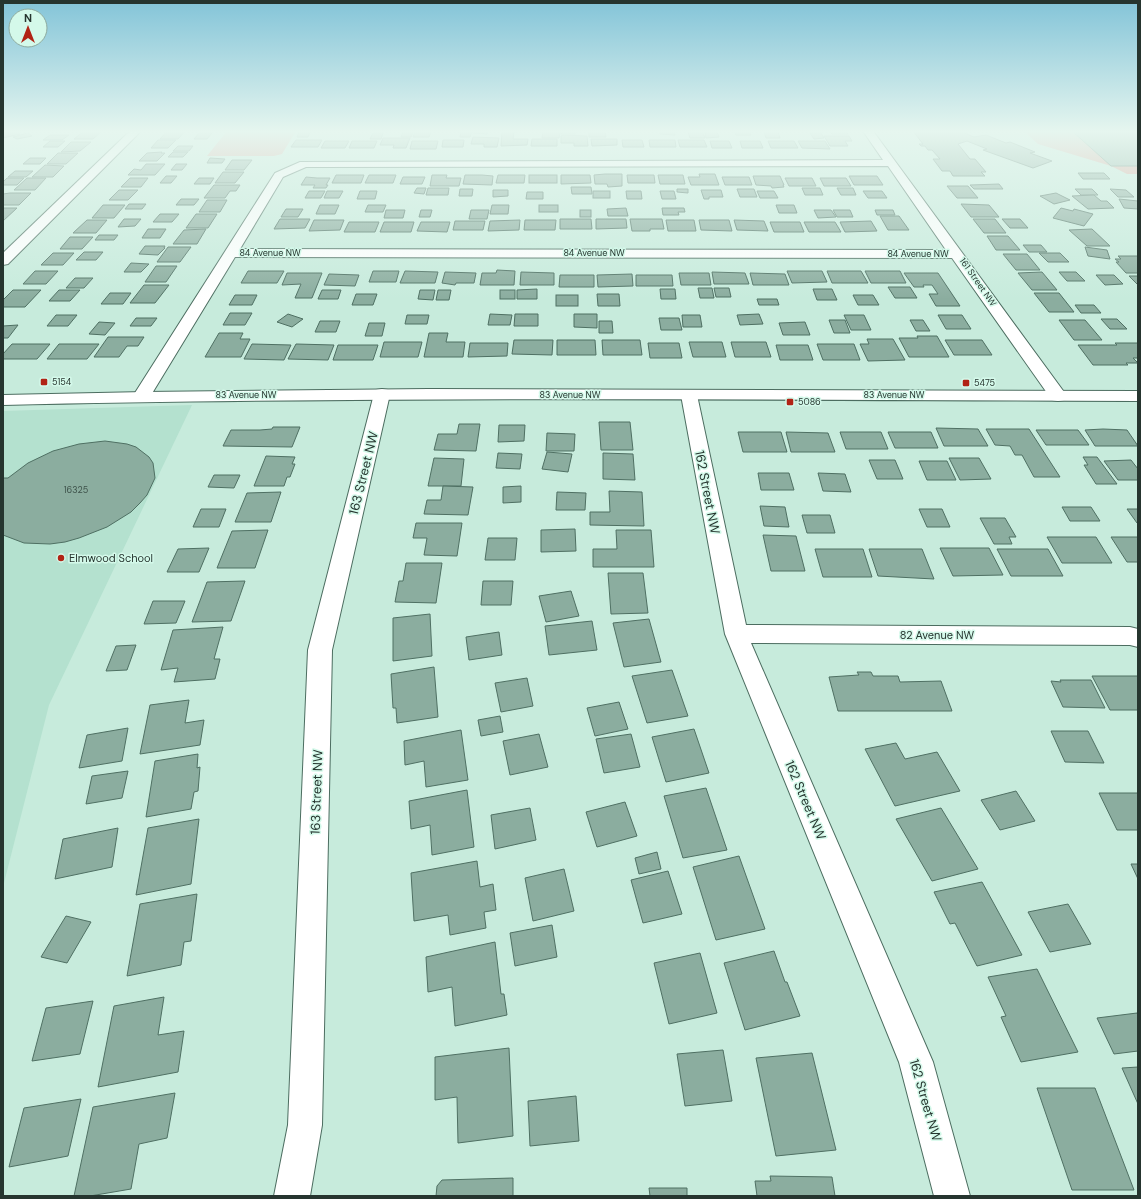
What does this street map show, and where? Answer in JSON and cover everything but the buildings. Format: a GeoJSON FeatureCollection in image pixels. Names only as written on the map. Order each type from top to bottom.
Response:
{"type":"FeatureCollection","features":[{"type":"Feature","properties":{"kind":"street"},"geometry":{"type":"LineString","coordinates":[[3,261],[79,187]]}},
{"type":"Feature","properties":{"kind":"street"},"geometry":{"type":"LineString","coordinates":[[142,396],[272,187]]}},
{"type":"Feature","properties":{"kind":"street","name":"161 Street NW"},"geometry":{"type":"LineString","coordinates":[[908,187],[1058,396]]}},
{"type":"Feature","properties":{"kind":"street","name":"84 Avenue NW"},"geometry":{"type":"LineString","coordinates":[[231,253],[957,254]]}},
{"type":"Feature","properties":{"kind":"street","name":"83 Avenue NW"},"geometry":{"type":"LineString","coordinates":[[3,400],[142,396],[382,394],[1138,396]]}},
{"type":"Feature","properties":{"kind":"street","name":"163 Street NW"},"geometry":{"type":"LineString","coordinates":[[292,1196],[305,1125],[320,650],[382,394]]}},
{"type":"Feature","properties":{"kind":"street","name":"162 Street NW"},"geometry":{"type":"LineString","coordinates":[[689,395],[736,634],[916,1062],[952,1196]]}},
{"type":"Feature","properties":{"kind":"street","name":"82 Avenue NW"},"geometry":{"type":"LineString","coordinates":[[736,634],[1130,636],[1138,638]]}},
{"type":"Feature","properties":{"kind":"shaded area","name":"Elmwood School"},"geometry":{"type":"Polygon","coordinates":[[[192,405],[49,705],[3,887],[3,411],[192,405]]]}},
{"type":"Feature","properties":{"kind":"place","name":"5154"},"geometry":{"type":"Point","coordinates":[44,382]}},
{"type":"Feature","properties":{"kind":"place","name":"5475"},"geometry":{"type":"Point","coordinates":[966,383]}},
{"type":"Feature","properties":{"kind":"place","name":"5086"},"geometry":{"type":"Point","coordinates":[790,402]}},
{"type":"Feature","properties":{"kind":"place","name":"Elmwood School"},"geometry":{"type":"Point","coordinates":[61,558]}}]}
